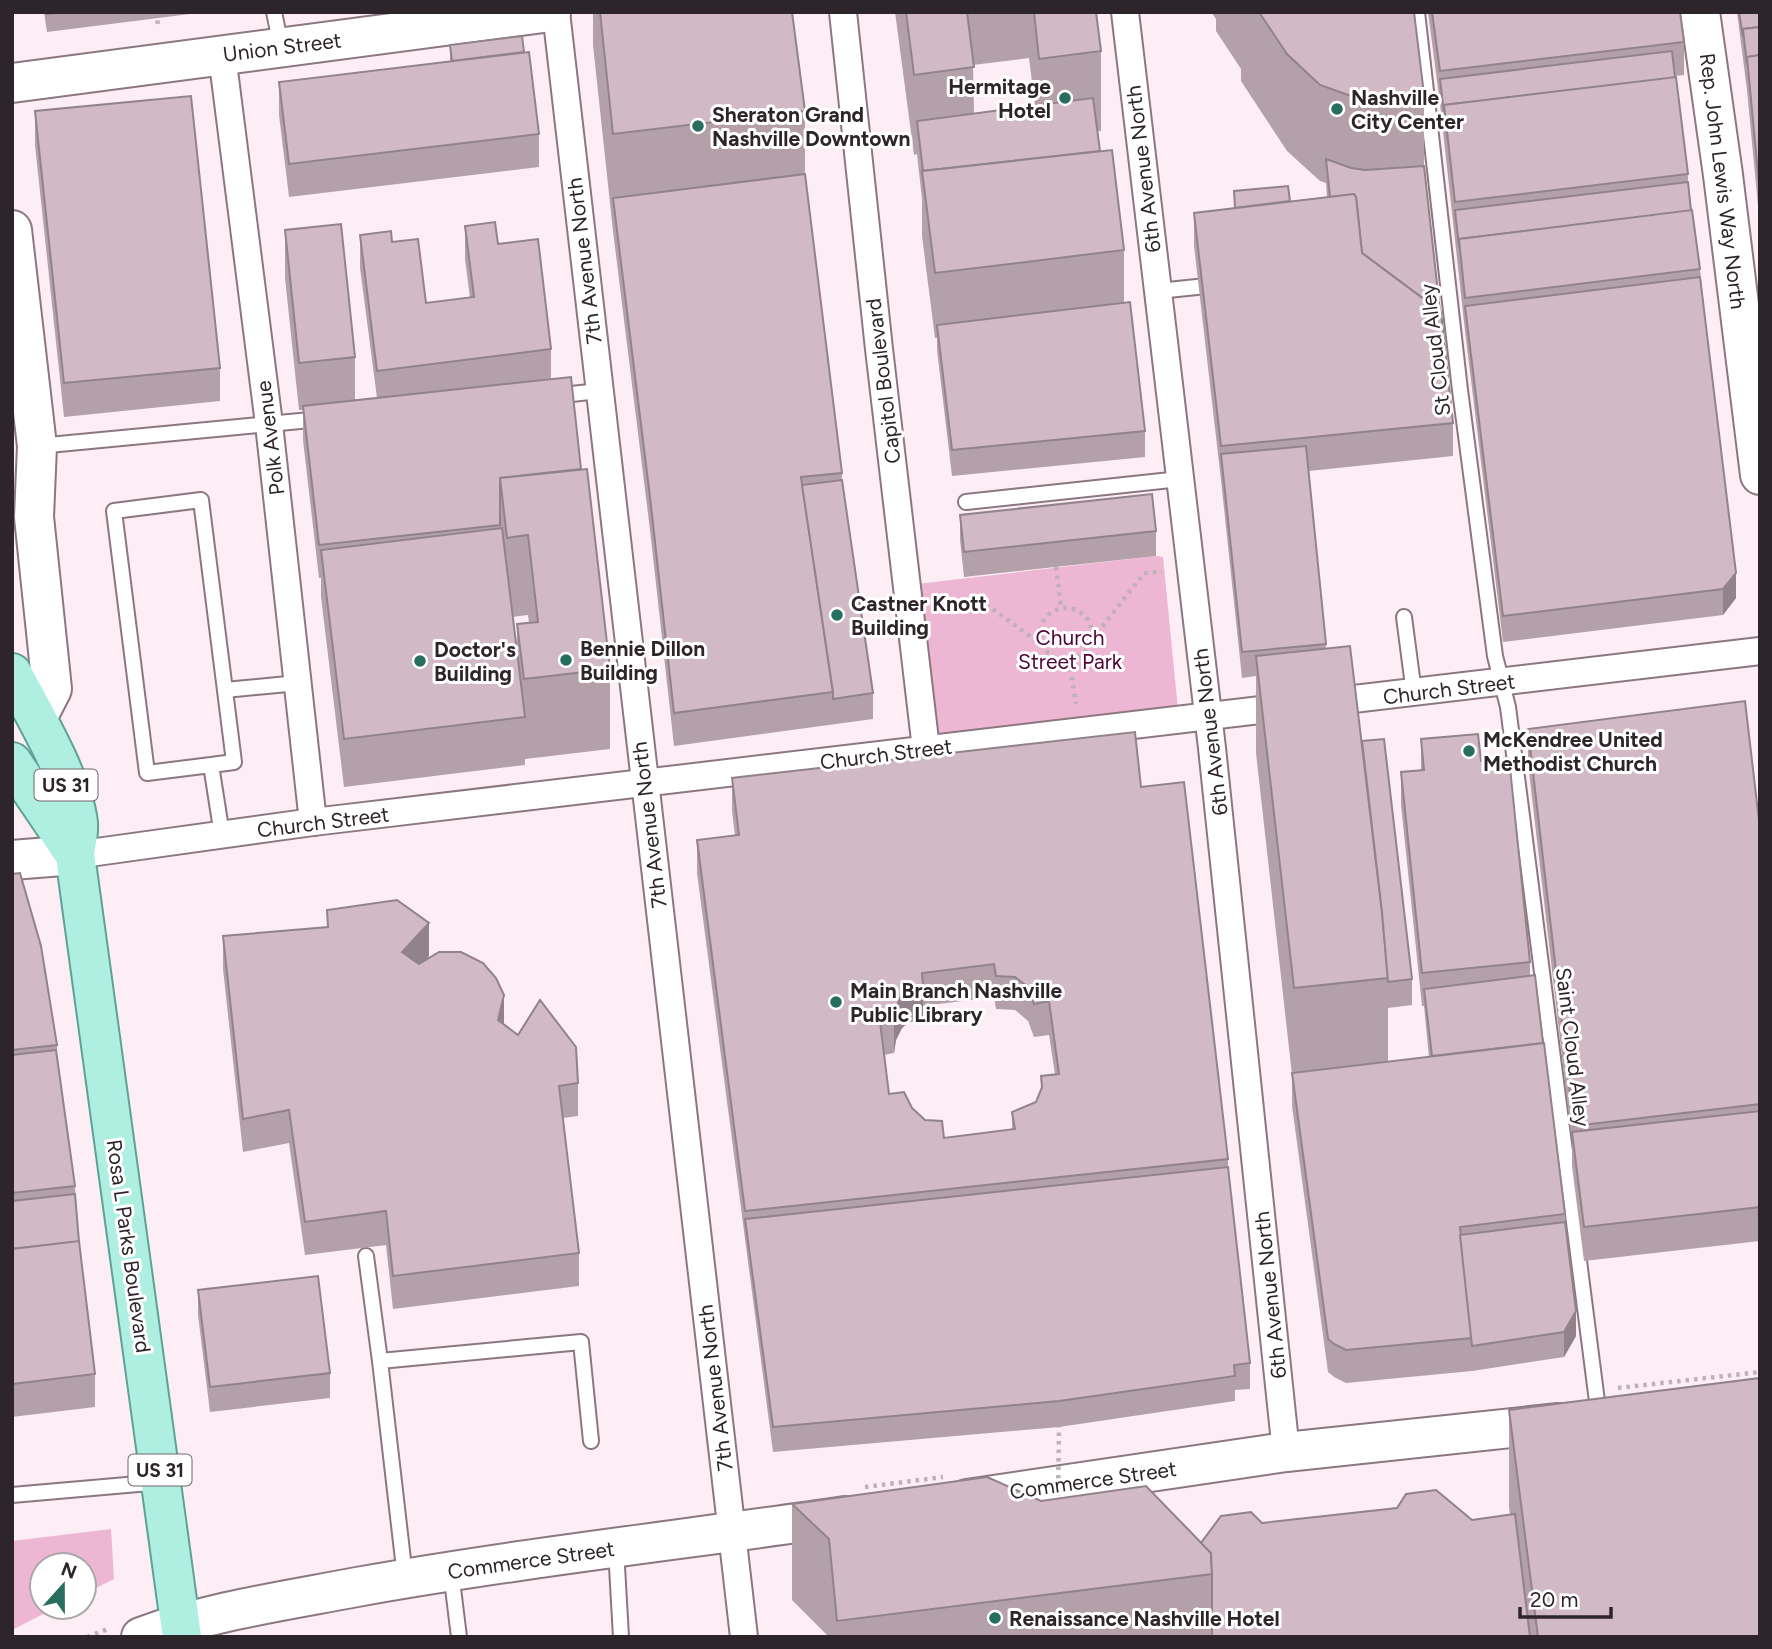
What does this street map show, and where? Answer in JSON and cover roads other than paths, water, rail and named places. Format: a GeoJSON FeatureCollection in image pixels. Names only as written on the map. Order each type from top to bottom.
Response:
{"type":"FeatureCollection","features":[{"type":"Feature","properties":{"kind":"main road","name":"Rosa L Parks Boulevard"},"geometry":{"type":"LineString","coordinates":[[12,673],[37,718],[73,802],[78,824],[75,855],[181,1630]]}},
{"type":"Feature","properties":{"kind":"main road","name":"Rosa L Parks Boulevard"},"geometry":{"type":"LineString","coordinates":[[12,762],[75,855]]}},
{"type":"Feature","properties":{"kind":"street","name":"Union Street"},"geometry":{"type":"LineString","coordinates":[[12,83],[222,55],[278,30],[553,12]]}},
{"type":"Feature","properties":{"kind":"street","name":"7th Avenue North"},"geometry":{"type":"LineString","coordinates":[[553,12],[744,1637]]}},
{"type":"Feature","properties":{"kind":"street","name":"Capitol Boulevard"},"geometry":{"type":"LineString","coordinates":[[843,12],[926,748]]}},
{"type":"Feature","properties":{"kind":"street","name":"6th Avenue North"},"geometry":{"type":"LineString","coordinates":[[1125,12],[1208,718],[1286,1452]]}},
{"type":"Feature","properties":{"kind":"street","name":"Rep. John Lewis Way North"},"geometry":{"type":"LineString","coordinates":[[1700,12],[1760,475]]}},
{"type":"Feature","properties":{"kind":"street","name":"Polk Avenue"},"geometry":{"type":"LineString","coordinates":[[222,55],[269,424],[313,822]]}},
{"type":"Feature","properties":{"kind":"street"},"geometry":{"type":"LineString","coordinates":[[12,230],[19,350],[37,446],[29,515],[52,689],[37,718]]}},
{"type":"Feature","properties":{"kind":"street","name":"Church Street"},"geometry":{"type":"LineString","coordinates":[[12,860],[75,855],[313,822],[926,748],[1208,718],[1760,651]]}},
{"type":"Feature","properties":{"kind":"street","name":"Commerce Street"},"geometry":{"type":"LineString","coordinates":[[939,1490],[1286,1452],[1597,1404],[1639,1414]]}},
{"type":"Feature","properties":{"kind":"street","name":"Commerce Street"},"geometry":{"type":"LineString","coordinates":[[129,1631],[181,1630],[242,1608],[451,1570],[732,1532],[864,1500]]}},
{"type":"Feature","properties":{"kind":"lane","name":"St Cloud Alley"},"geometry":{"type":"LineString","coordinates":[[1417,12],[1460,390],[1495,656],[1501,682]]}},
{"type":"Feature","properties":{"kind":"lane"},"geometry":{"type":"LineString","coordinates":[[1158,291],[1232,283]]}},
{"type":"Feature","properties":{"kind":"lane"},"geometry":{"type":"LineString","coordinates":[[531,398],[599,391]]}},
{"type":"Feature","properties":{"kind":"lane"},"geometry":{"type":"LineString","coordinates":[[37,446],[338,417]]}},
{"type":"Feature","properties":{"kind":"lane"},"geometry":{"type":"LineString","coordinates":[[966,502],[1180,479]]}},
{"type":"Feature","properties":{"kind":"lane"},"geometry":{"type":"LineString","coordinates":[[201,500],[234,762],[211,765],[147,773],[114,510],[201,500]]}},
{"type":"Feature","properties":{"kind":"lane"},"geometry":{"type":"LineString","coordinates":[[1404,617],[1414,693]]}},
{"type":"Feature","properties":{"kind":"lane","name":"Saint Cloud Alley"},"geometry":{"type":"LineString","coordinates":[[1501,682],[1508,707],[1597,1404]]}},
{"type":"Feature","properties":{"kind":"lane"},"geometry":{"type":"LineString","coordinates":[[225,690],[298,683]]}},
{"type":"Feature","properties":{"kind":"lane"},"geometry":{"type":"LineString","coordinates":[[211,765],[222,835]]}},
{"type":"Feature","properties":{"kind":"lane"},"geometry":{"type":"LineString","coordinates":[[366,1256],[406,1578]]}},
{"type":"Feature","properties":{"kind":"lane"},"geometry":{"type":"LineString","coordinates":[[380,1361],[581,1342],[591,1441]]}},
{"type":"Feature","properties":{"kind":"lane"},"geometry":{"type":"LineString","coordinates":[[12,1495],[161,1482]]}},
{"type":"Feature","properties":{"kind":"lane"},"geometry":{"type":"LineString","coordinates":[[616,1548],[621,1637]]}},
{"type":"Feature","properties":{"kind":"lane"},"geometry":{"type":"LineString","coordinates":[[451,1570],[459,1637]]}},
{"type":"Feature","properties":{"kind":"place","name":"Hermitage Hotel"},"geometry":{"type":"Point","coordinates":[1065,98]}},
{"type":"Feature","properties":{"kind":"place","name":"Nashville City Center"},"geometry":{"type":"Point","coordinates":[1337,109]}},
{"type":"Feature","properties":{"kind":"place","name":"Sheraton Grand Nashville Downtown"},"geometry":{"type":"Point","coordinates":[698,126]}},
{"type":"Feature","properties":{"kind":"place","name":"Castner Knott Building"},"geometry":{"type":"Point","coordinates":[837,615]}},
{"type":"Feature","properties":{"kind":"place","name":"Bennie Dillon Building"},"geometry":{"type":"Point","coordinates":[566,660]}},
{"type":"Feature","properties":{"kind":"place","name":"Doctor's Building"},"geometry":{"type":"Point","coordinates":[420,661]}},
{"type":"Feature","properties":{"kind":"place","name":"McKendree United Methodist Church"},"geometry":{"type":"Point","coordinates":[1469,751]}},
{"type":"Feature","properties":{"kind":"place","name":"Main Branch Nashville Public Library"},"geometry":{"type":"Point","coordinates":[836,1002]}},
{"type":"Feature","properties":{"kind":"place","name":"Renaissance Nashville Hotel"},"geometry":{"type":"Point","coordinates":[995,1618]}},
{"type":"Feature","properties":{"kind":"park label","name":"Church Street Park"},"geometry":{"type":"Point","coordinates":[1070,649]}}]}
